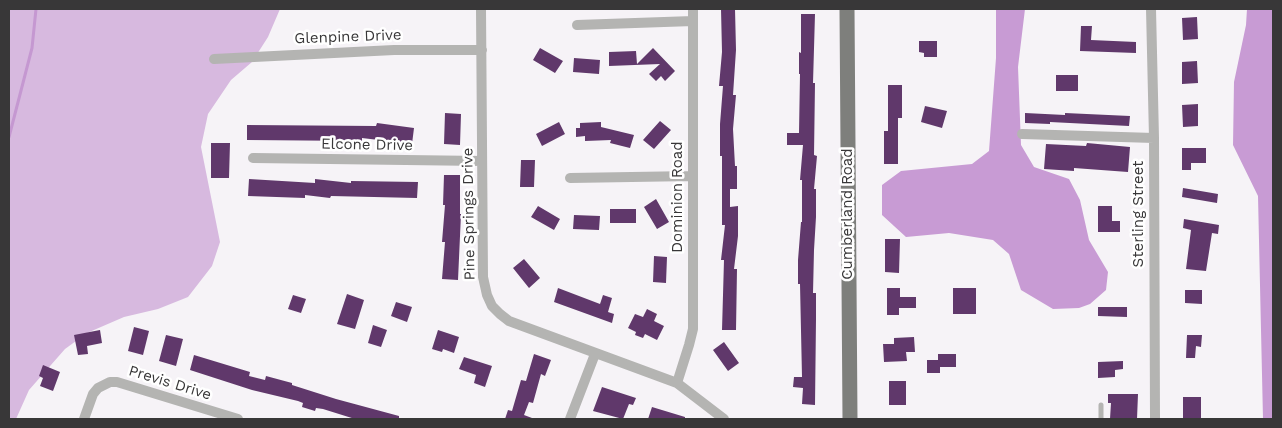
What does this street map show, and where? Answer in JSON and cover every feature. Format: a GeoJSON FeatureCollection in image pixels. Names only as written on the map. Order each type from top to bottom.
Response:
{"type":"FeatureCollection","features":[{"type":"Feature","properties":{"kind":"main road","name":"Cumberland Road"},"geometry":{"type":"LineString","coordinates":[[847,9],[850,419]]}},
{"type":"Feature","properties":{"kind":"street","name":"Pine Springs Drive"},"geometry":{"type":"LineString","coordinates":[[481,9],[483,277],[487,295],[492,306],[510,321],[677,383],[724,419]]}},
{"type":"Feature","properties":{"kind":"street","name":"Dominion Road"},"geometry":{"type":"LineString","coordinates":[[677,383],[692,329],[693,9]]}},
{"type":"Feature","properties":{"kind":"street","name":"Sterling Street"},"geometry":{"type":"LineString","coordinates":[[1151,9],[1154,138],[1155,419]]}},
{"type":"Feature","properties":{"kind":"street"},"geometry":{"type":"LineString","coordinates":[[577,25],[693,21]]}},
{"type":"Feature","properties":{"kind":"street","name":"Glenpine Drive"},"geometry":{"type":"LineString","coordinates":[[214,58],[394,50],[482,50]]}},
{"type":"Feature","properties":{"kind":"street"},"geometry":{"type":"LineString","coordinates":[[1022,134],[1154,138]]}},
{"type":"Feature","properties":{"kind":"street","name":"Elcone Drive"},"geometry":{"type":"LineString","coordinates":[[253,158],[482,161]]}},
{"type":"Feature","properties":{"kind":"street"},"geometry":{"type":"LineString","coordinates":[[570,178],[693,176]]}},
{"type":"Feature","properties":{"kind":"street"},"geometry":{"type":"LineString","coordinates":[[570,419],[595,354]]}},
{"type":"Feature","properties":{"kind":"street","name":"Previs Drive"},"geometry":{"type":"LineString","coordinates":[[84,419],[98,388],[110,382],[117,382],[238,419]]}},
{"type":"Feature","properties":{"kind":"lane"},"geometry":{"type":"LineString","coordinates":[[1100,419],[1101,405]]}},
{"type":"Feature","properties":{"kind":"shaded area"},"geometry":{"type":"Polygon","coordinates":[[[9,9],[280,9],[268,37],[252,62],[231,80],[208,114],[201,147],[220,242],[212,266],[188,297],[158,309],[124,317],[87,333],[65,349],[29,390],[16,419],[9,419],[9,9]]]}},
{"type":"Feature","properties":{"kind":"shaded area"},"geometry":{"type":"Polygon","coordinates":[[[996,9],[1025,9],[1018,67],[1021,145],[1034,167],[1069,179],[1080,200],[1089,240],[1108,272],[1106,290],[1090,304],[1079,308],[1053,309],[1021,290],[1009,254],[993,240],[949,233],[906,237],[882,215],[882,185],[901,171],[972,164],[989,151],[996,58],[996,9]]]}},
{"type":"Feature","properties":{"kind":"shaded area"},"geometry":{"type":"Polygon","coordinates":[[[1247,9],[1273,9],[1273,419],[1263,419],[1258,196],[1233,145],[1234,82],[1246,25],[1247,9]]]}},
{"type":"Feature","properties":{"kind":"building"},"geometry":{"type":"Polygon","coordinates":[[[721,9],[735,9],[736,50],[733,95],[736,95],[733,129],[735,166],[737,166],[737,189],[730,189],[730,207],[738,206],[738,236],[734,269],[737,269],[736,330],[722,330],[724,260],[721,260],[725,225],[722,225],[722,156],[720,156],[723,86],[719,86],[722,52],[721,9]]]}},
{"type":"Feature","properties":{"kind":"building"},"geometry":{"type":"Polygon","coordinates":[[[801,14],[815,14],[813,83],[815,83],[814,155],[817,156],[814,189],[816,189],[816,217],[813,293],[816,293],[815,405],[802,404],[803,388],[793,387],[794,377],[802,377],[798,260],[802,222],[802,180],[800,180],[803,145],[787,145],[787,133],[799,133],[801,14]]]}},
{"type":"Feature","properties":{"kind":"building"},"geometry":{"type":"Polygon","coordinates":[[[1197,17],[1198,39],[1183,40],[1182,18],[1197,17]]]}},
{"type":"Feature","properties":{"kind":"building"},"geometry":{"type":"Polygon","coordinates":[[[1081,26],[1092,26],[1091,40],[1136,42],[1136,53],[1080,51],[1081,26]]]}},
{"type":"Feature","properties":{"kind":"building"},"geometry":{"type":"Polygon","coordinates":[[[919,41],[937,41],[937,57],[924,57],[924,53],[919,52],[919,41]]]}},
{"type":"Feature","properties":{"kind":"building"},"geometry":{"type":"Polygon","coordinates":[[[540,48],[563,61],[555,73],[533,60],[540,48]]]}},
{"type":"Feature","properties":{"kind":"building"},"geometry":{"type":"Polygon","coordinates":[[[653,48],[675,71],[665,81],[661,76],[656,81],[649,74],[660,64],[609,66],[609,52],[636,51],[637,64],[653,48]]]}},
{"type":"Feature","properties":{"kind":"building"},"geometry":{"type":"Polygon","coordinates":[[[574,58],[600,60],[599,74],[573,72],[574,58]]]}},
{"type":"Feature","properties":{"kind":"building"},"geometry":{"type":"Polygon","coordinates":[[[1197,61],[1198,83],[1182,84],[1182,62],[1197,61]]]}},
{"type":"Feature","properties":{"kind":"building"},"geometry":{"type":"Polygon","coordinates":[[[1056,75],[1078,75],[1078,91],[1056,91],[1056,75]]]}},
{"type":"Feature","properties":{"kind":"building"},"geometry":{"type":"Polygon","coordinates":[[[888,85],[902,85],[902,118],[898,118],[898,164],[884,164],[884,131],[888,131],[888,85]]]}},
{"type":"Feature","properties":{"kind":"building"},"geometry":{"type":"Polygon","coordinates":[[[1198,104],[1198,126],[1183,127],[1182,105],[1198,104]]]}},
{"type":"Feature","properties":{"kind":"building"},"geometry":{"type":"Polygon","coordinates":[[[925,106],[947,111],[942,128],[921,122],[925,106]]]}},
{"type":"Feature","properties":{"kind":"building"},"geometry":{"type":"Polygon","coordinates":[[[445,113],[461,114],[460,145],[444,144],[445,113]]]}},
{"type":"Feature","properties":{"kind":"building"},"geometry":{"type":"Polygon","coordinates":[[[1025,113],[1130,116],[1129,126],[1050,122],[1050,124],[1025,123],[1025,113]]]}},
{"type":"Feature","properties":{"kind":"building"},"geometry":{"type":"Polygon","coordinates":[[[660,121],[671,130],[654,149],[643,140],[660,121]]]}},
{"type":"Feature","properties":{"kind":"building"},"geometry":{"type":"Polygon","coordinates":[[[559,122],[565,134],[542,146],[536,134],[559,122]]]}},
{"type":"Feature","properties":{"kind":"building"},"geometry":{"type":"Polygon","coordinates":[[[601,122],[601,127],[634,135],[630,148],[610,143],[611,140],[585,141],[585,136],[576,137],[576,128],[580,128],[580,123],[601,122]]]}},
{"type":"Feature","properties":{"kind":"building"},"geometry":{"type":"Polygon","coordinates":[[[377,123],[414,128],[412,144],[362,138],[362,141],[247,140],[247,125],[376,126],[377,123]]]}},
{"type":"Feature","properties":{"kind":"building"},"geometry":{"type":"Polygon","coordinates":[[[211,143],[230,143],[229,178],[211,178],[211,143]]]}},
{"type":"Feature","properties":{"kind":"building"},"geometry":{"type":"Polygon","coordinates":[[[1087,143],[1130,147],[1128,172],[1074,168],[1074,171],[1044,169],[1046,144],[1086,146],[1087,143]]]}},
{"type":"Feature","properties":{"kind":"building"},"geometry":{"type":"Polygon","coordinates":[[[1182,148],[1206,148],[1206,163],[1191,163],[1191,170],[1182,170],[1182,148]]]}},
{"type":"Feature","properties":{"kind":"building"},"geometry":{"type":"Polygon","coordinates":[[[521,160],[535,160],[534,187],[520,187],[521,160]]]}},
{"type":"Feature","properties":{"kind":"building"},"geometry":{"type":"Polygon","coordinates":[[[444,175],[460,175],[461,214],[458,280],[442,279],[445,242],[442,242],[445,205],[443,205],[444,175]]]}},
{"type":"Feature","properties":{"kind":"building"},"geometry":{"type":"Polygon","coordinates":[[[249,179],[315,183],[315,179],[351,183],[351,181],[418,182],[417,198],[331,196],[330,198],[305,195],[305,198],[248,196],[249,179]]]}},
{"type":"Feature","properties":{"kind":"building"},"geometry":{"type":"Polygon","coordinates":[[[1183,188],[1218,194],[1217,203],[1182,197],[1183,188]]]}},
{"type":"Feature","properties":{"kind":"building"},"geometry":{"type":"Polygon","coordinates":[[[656,199],[669,222],[657,229],[644,207],[656,199]]]}},
{"type":"Feature","properties":{"kind":"building"},"geometry":{"type":"Polygon","coordinates":[[[538,206],[560,219],[554,230],[531,217],[538,206]]]}},
{"type":"Feature","properties":{"kind":"building"},"geometry":{"type":"Polygon","coordinates":[[[1098,206],[1112,206],[1112,221],[1120,221],[1120,232],[1098,232],[1098,206]]]}},
{"type":"Feature","properties":{"kind":"building"},"geometry":{"type":"Polygon","coordinates":[[[610,209],[636,209],[636,223],[610,223],[610,209]]]}},
{"type":"Feature","properties":{"kind":"building"},"geometry":{"type":"Polygon","coordinates":[[[574,215],[600,216],[599,230],[573,229],[574,215]]]}},
{"type":"Feature","properties":{"kind":"building"},"geometry":{"type":"Polygon","coordinates":[[[1184,219],[1219,225],[1218,234],[1212,233],[1206,271],[1186,269],[1191,230],[1183,228],[1184,219]]]}},
{"type":"Feature","properties":{"kind":"building"},"geometry":{"type":"Polygon","coordinates":[[[885,239],[900,239],[899,273],[885,272],[885,239]]]}},
{"type":"Feature","properties":{"kind":"building"},"geometry":{"type":"Polygon","coordinates":[[[654,256],[667,257],[666,283],[653,282],[654,256]]]}},
{"type":"Feature","properties":{"kind":"building"},"geometry":{"type":"Polygon","coordinates":[[[524,259],[540,278],[529,288],[513,268],[524,259]]]}},
{"type":"Feature","properties":{"kind":"building"},"geometry":{"type":"Polygon","coordinates":[[[558,288],[600,304],[603,295],[612,298],[608,312],[614,314],[612,323],[554,302],[558,288]]]}},
{"type":"Feature","properties":{"kind":"building"},"geometry":{"type":"Polygon","coordinates":[[[887,288],[900,288],[900,297],[916,297],[916,308],[899,308],[899,315],[887,315],[887,288]]]}},
{"type":"Feature","properties":{"kind":"building"},"geometry":{"type":"Polygon","coordinates":[[[953,288],[976,288],[976,314],[953,314],[953,288]]]}},
{"type":"Feature","properties":{"kind":"building"},"geometry":{"type":"Polygon","coordinates":[[[1185,290],[1202,290],[1202,304],[1185,303],[1185,290]]]}},
{"type":"Feature","properties":{"kind":"building"},"geometry":{"type":"Polygon","coordinates":[[[347,294],[364,300],[355,329],[337,324],[347,294]]]}},
{"type":"Feature","properties":{"kind":"building"},"geometry":{"type":"Polygon","coordinates":[[[293,295],[306,299],[301,313],[288,309],[293,295]]]}},
{"type":"Feature","properties":{"kind":"building"},"geometry":{"type":"Polygon","coordinates":[[[396,302],[412,307],[407,322],[391,316],[396,302]]]}},
{"type":"Feature","properties":{"kind":"building"},"geometry":{"type":"Polygon","coordinates":[[[1098,307],[1127,307],[1127,317],[1098,316],[1098,307]]]}},
{"type":"Feature","properties":{"kind":"building"},"geometry":{"type":"Polygon","coordinates":[[[647,309],[657,314],[654,321],[664,326],[657,340],[645,334],[643,338],[635,335],[636,332],[628,328],[635,314],[643,317],[647,309]]]}},
{"type":"Feature","properties":{"kind":"building"},"geometry":{"type":"Polygon","coordinates":[[[373,325],[387,330],[381,347],[368,343],[373,325]]]}},
{"type":"Feature","properties":{"kind":"building"},"geometry":{"type":"Polygon","coordinates":[[[134,327],[149,331],[143,355],[128,351],[134,327]]]}},
{"type":"Feature","properties":{"kind":"building"},"geometry":{"type":"Polygon","coordinates":[[[100,330],[102,343],[87,346],[88,354],[78,355],[74,335],[100,330]]]}},
{"type":"Feature","properties":{"kind":"building"},"geometry":{"type":"Polygon","coordinates":[[[438,330],[459,337],[454,353],[443,349],[442,352],[432,349],[438,330]]]}},
{"type":"Feature","properties":{"kind":"building"},"geometry":{"type":"Polygon","coordinates":[[[166,335],[183,339],[176,366],[159,361],[166,335]]]}},
{"type":"Feature","properties":{"kind":"building"},"geometry":{"type":"Polygon","coordinates":[[[1187,335],[1202,335],[1201,347],[1196,346],[1195,358],[1186,358],[1187,335]]]}},
{"type":"Feature","properties":{"kind":"building"},"geometry":{"type":"Polygon","coordinates":[[[914,337],[915,352],[906,352],[907,361],[884,362],[883,344],[894,344],[894,338],[914,337]]]}},
{"type":"Feature","properties":{"kind":"building"},"geometry":{"type":"Polygon","coordinates":[[[724,342],[739,363],[728,371],[713,350],[724,342]]]}},
{"type":"Feature","properties":{"kind":"building"},"geometry":{"type":"Polygon","coordinates":[[[534,354],[551,360],[545,376],[541,374],[533,403],[529,402],[524,415],[532,418],[505,419],[508,410],[512,411],[521,380],[526,381],[534,354]]]}},
{"type":"Feature","properties":{"kind":"building"},"geometry":{"type":"Polygon","coordinates":[[[938,354],[956,354],[956,367],[940,367],[940,373],[927,373],[927,360],[938,360],[938,354]]]}},
{"type":"Feature","properties":{"kind":"building"},"geometry":{"type":"Polygon","coordinates":[[[194,355],[250,372],[249,376],[265,380],[266,376],[292,383],[292,385],[336,399],[399,416],[399,419],[355,419],[323,409],[316,408],[315,411],[302,407],[303,403],[298,401],[252,390],[190,370],[194,355]]]}},
{"type":"Feature","properties":{"kind":"building"},"geometry":{"type":"Polygon","coordinates":[[[464,357],[492,366],[485,387],[474,383],[476,375],[459,369],[464,357]]]}},
{"type":"Feature","properties":{"kind":"building"},"geometry":{"type":"Polygon","coordinates":[[[1123,361],[1123,369],[1115,370],[1115,377],[1098,378],[1098,362],[1123,361]]]}},
{"type":"Feature","properties":{"kind":"building"},"geometry":{"type":"Polygon","coordinates":[[[43,365],[60,372],[53,391],[40,386],[43,378],[39,376],[43,365]]]}},
{"type":"Feature","properties":{"kind":"building"},"geometry":{"type":"Polygon","coordinates":[[[889,381],[906,381],[906,405],[889,405],[889,381]]]}},
{"type":"Feature","properties":{"kind":"building"},"geometry":{"type":"Polygon","coordinates":[[[602,387],[636,398],[633,405],[629,404],[623,419],[593,411],[602,387]]]}},
{"type":"Feature","properties":{"kind":"building"},"geometry":{"type":"Polygon","coordinates":[[[1108,394],[1138,394],[1137,419],[1110,419],[1111,403],[1108,403],[1108,394]]]}},
{"type":"Feature","properties":{"kind":"building"},"geometry":{"type":"Polygon","coordinates":[[[1183,397],[1201,397],[1201,419],[1183,419],[1183,397]]]}},
{"type":"Feature","properties":{"kind":"building"},"geometry":{"type":"Polygon","coordinates":[[[652,407],[685,417],[685,419],[648,419],[652,407]]]}},
{"type":"Feature","properties":{"kind":"waterway"},"geometry":{"type":"LineString","coordinates":[[9,137],[32,48],[36,9]]}}]}
